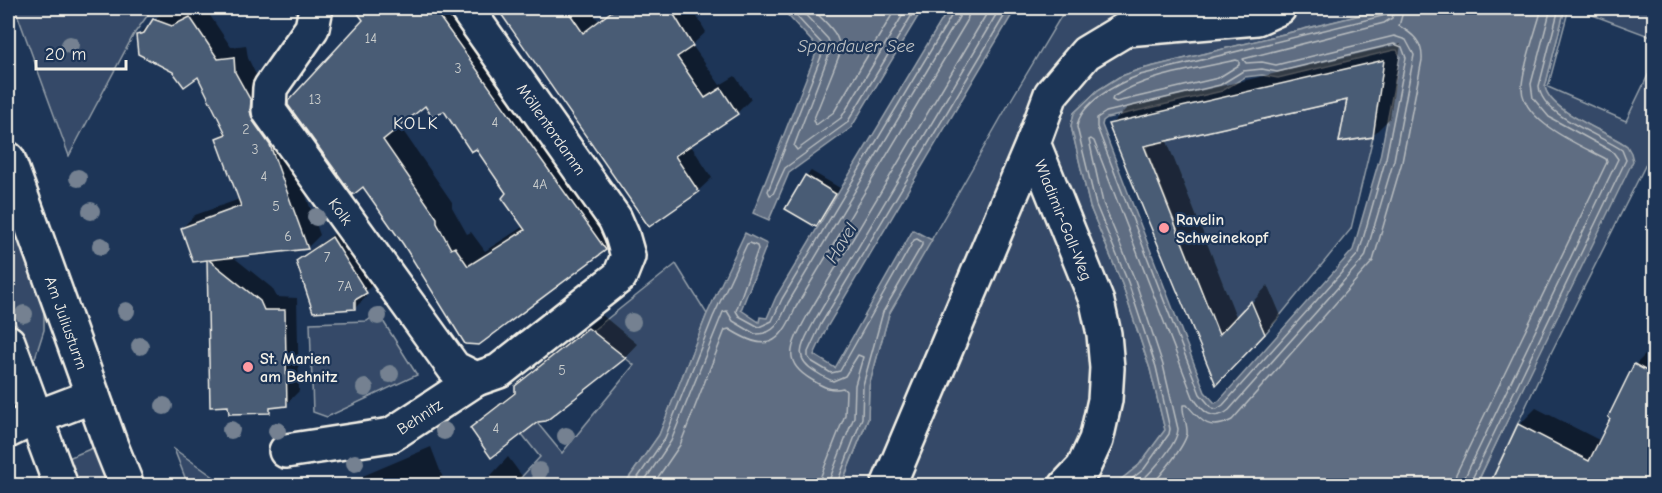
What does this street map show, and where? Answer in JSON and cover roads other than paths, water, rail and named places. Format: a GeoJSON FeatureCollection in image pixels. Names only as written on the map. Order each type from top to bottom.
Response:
{"type":"FeatureCollection","features":[{"type":"Feature","properties":{"kind":"street","name":"Kolk"},"geometry":{"type":"LineString","coordinates":[[316,8],[312,28],[270,88],[269,111],[454,368],[487,375]]}},
{"type":"Feature","properties":{"kind":"street","name":"Möllentordamm"},"geometry":{"type":"LineString","coordinates":[[466,8],[615,219],[628,256]]}},
{"type":"Feature","properties":{"kind":"street"},"geometry":{"type":"LineString","coordinates":[[1126,29],[1160,8]]}},
{"type":"Feature","properties":{"kind":"street","name":"Wladimir-Gall-Weg"},"geometry":{"type":"LineString","coordinates":[[1066,486],[1083,468],[1096,440],[1105,400],[1106,357],[1097,302],[1033,142],[1052,94],[1086,53],[1126,29],[1257,18],[1279,8]]}},
{"type":"Feature","properties":{"kind":"street"},"geometry":{"type":"LineString","coordinates":[[888,486],[1033,142]]}},
{"type":"Feature","properties":{"kind":"street","name":"Am Juliusturm"},"geometry":{"type":"LineString","coordinates":[[8,159],[127,486]]}},
{"type":"Feature","properties":{"kind":"street","name":"Behnitz"},"geometry":{"type":"LineString","coordinates":[[286,452],[391,435],[487,375],[620,276],[628,256]]}},
{"type":"Feature","properties":{"kind":"street"},"geometry":{"type":"LineString","coordinates":[[8,342],[21,424],[61,486]]}},
{"type":"Feature","properties":{"kind":"street"},"geometry":{"type":"LineString","coordinates":[[21,424],[93,396]]}},
{"type":"Feature","properties":{"kind":"water","name":"Spandauer See"},"geometry":{"type":"Polygon","coordinates":[[[781,8],[923,8],[851,128],[789,173],[769,220],[753,213],[818,48],[781,8]]]}},
{"type":"Feature","properties":{"kind":"water","name":"Havel"},"geometry":{"type":"Polygon","coordinates":[[[949,8],[1016,8],[827,327],[814,355],[835,368],[913,230],[932,240],[889,314],[869,386],[868,419],[841,485],[624,485],[659,435],[707,314],[745,233],[767,244],[741,310],[759,322],[760,317],[767,318],[776,297],[949,8]]]}},
{"type":"Feature","properties":{"kind":"water"},"geometry":{"type":"Polygon","coordinates":[[[1389,8],[1565,8],[1545,87],[1549,96],[1568,113],[1627,146],[1633,161],[1476,485],[1114,485],[1139,465],[1165,430],[1150,369],[1122,284],[1090,207],[1071,126],[1074,113],[1098,90],[1119,77],[1138,70],[1389,8]],[[1397,50],[1278,78],[1262,75],[1245,77],[1222,91],[1107,118],[1103,121],[1102,125],[1205,392],[1215,403],[1353,250],[1380,157],[1400,56],[1397,50]]]}},
{"type":"Feature","properties":{"kind":"place","name":"Ravelin Schweinekopf"},"geometry":{"type":"Point","coordinates":[1164,228]}},
{"type":"Feature","properties":{"kind":"place","name":"St. Marien am Behnitz"},"geometry":{"type":"Point","coordinates":[248,367]}},
{"type":"Feature","properties":{"kind":"district","name":"KOLK"},"geometry":{"type":"Point","coordinates":[416,123]}}]}
